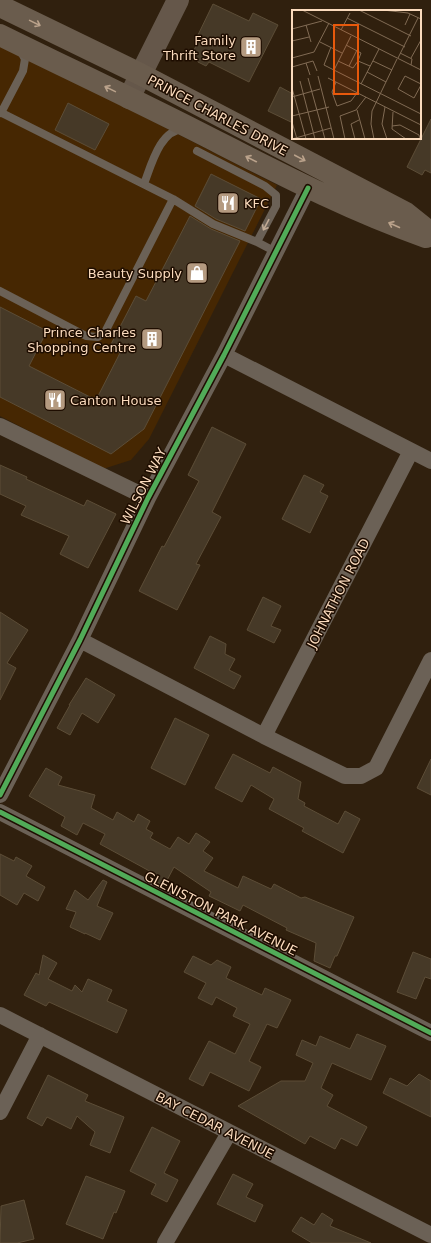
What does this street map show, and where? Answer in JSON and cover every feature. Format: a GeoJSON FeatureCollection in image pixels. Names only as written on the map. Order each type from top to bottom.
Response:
{"type":"FeatureCollection","features":[{"type":"Feature","properties":{"kind":"highway","name":"PRINCE CHARLES DRIVE"},"geometry":{"type":"LineString","coordinates":[[0,6],[140,74],[406,213],[431,233]]}},
{"type":"Feature","properties":{"kind":"highway","name":"PRINCE CHARLES DRIVE"},"geometry":{"type":"LineString","coordinates":[[5,38],[129,98],[196,141],[403,229],[431,239]]}},
{"type":"Feature","properties":{"kind":"street"},"geometry":{"type":"LineString","coordinates":[[129,98],[178,0]]}},
{"type":"Feature","properties":{"kind":"street","name":"WILSON WAY"},"geometry":{"type":"LineString","coordinates":[[0,795],[80,640],[148,498],[224,355],[308,188]]}},
{"type":"Feature","properties":{"kind":"street"},"geometry":{"type":"LineString","coordinates":[[224,355],[431,462]]}},
{"type":"Feature","properties":{"kind":"street"},"geometry":{"type":"LineString","coordinates":[[0,426],[148,498]]}},
{"type":"Feature","properties":{"kind":"street","name":"JOHNATHON ROAD"},"geometry":{"type":"LineString","coordinates":[[264,736],[411,451]]}},
{"type":"Feature","properties":{"kind":"street"},"geometry":{"type":"LineString","coordinates":[[80,640],[264,736],[345,776],[361,776],[376,768],[431,660]]}},
{"type":"Feature","properties":{"kind":"street","name":"GLENISTON PARK AVENUE"},"geometry":{"type":"LineString","coordinates":[[0,812],[431,1033]]}},
{"type":"Feature","properties":{"kind":"street","name":"BAY CEDAR AVENUE"},"geometry":{"type":"LineString","coordinates":[[0,1015],[229,1133],[423,1236]]}},
{"type":"Feature","properties":{"kind":"street"},"geometry":{"type":"LineString","coordinates":[[0,1112],[40,1035]]}},
{"type":"Feature","properties":{"kind":"street"},"geometry":{"type":"LineString","coordinates":[[164,1243],[229,1133]]}},
{"type":"Feature","properties":{"kind":"lane"},"geometry":{"type":"LineString","coordinates":[[5,38],[21,51],[25,60],[23,71],[0,113],[173,199],[213,224],[257,242],[276,252]]}},
{"type":"Feature","properties":{"kind":"lane"},"geometry":{"type":"LineString","coordinates":[[144,184],[160,146],[166,137],[172,132],[181,129],[196,141],[265,186],[276,195],[276,206],[257,242]]}},
{"type":"Feature","properties":{"kind":"lane"},"geometry":{"type":"LineString","coordinates":[[0,291],[86,336],[98,337],[105,332],[173,199]]}},
{"type":"Feature","properties":{"kind":"shaded area"},"geometry":{"type":"Polygon","coordinates":[[[0,43],[277,185],[149,439],[131,460],[103,469],[0,416],[0,43]]]}},
{"type":"Feature","properties":{"kind":"building"},"geometry":{"type":"Polygon","coordinates":[[[213,4],[249,21],[253,13],[278,25],[249,82],[209,62],[206,66],[198,62],[195,56],[194,50],[199,40],[196,39],[213,4]]]}},
{"type":"Feature","properties":{"kind":"building"},"geometry":{"type":"Polygon","coordinates":[[[280,87],[292,93],[292,123],[268,111],[280,87]]]}},
{"type":"Feature","properties":{"kind":"building"},"geometry":{"type":"Polygon","coordinates":[[[68,103],[109,124],[95,150],[55,130],[68,103]]]}},
{"type":"Feature","properties":{"kind":"building"},"geometry":{"type":"Polygon","coordinates":[[[431,119],[431,173],[425,170],[422,175],[407,167],[431,119]]]}},
{"type":"Feature","properties":{"kind":"building","name":"KFC"},"geometry":{"type":"Polygon","coordinates":[[[211,174],[261,199],[245,231],[216,219],[195,206],[211,174]]]}},
{"type":"Feature","properties":{"kind":"building","name":"Prince Charles Shopping Centre"},"geometry":{"type":"Polygon","coordinates":[[[190,216],[211,229],[240,241],[144,429],[111,454],[0,397],[0,307],[47,331],[29,366],[96,400],[120,353],[109,348],[136,296],[146,301],[190,216]]]}},
{"type":"Feature","properties":{"kind":"building"},"geometry":{"type":"Polygon","coordinates":[[[212,427],[246,444],[212,512],[221,517],[196,564],[200,565],[177,610],[139,591],[162,546],[164,547],[199,481],[188,475],[212,427]]]}},
{"type":"Feature","properties":{"kind":"building"},"geometry":{"type":"Polygon","coordinates":[[[0,465],[84,506],[87,500],[116,514],[88,568],[60,554],[69,536],[21,515],[26,506],[0,494],[0,465]]]}},
{"type":"Feature","properties":{"kind":"building"},"geometry":{"type":"Polygon","coordinates":[[[304,475],[324,485],[320,492],[328,496],[310,533],[282,519],[304,475]]]}},
{"type":"Feature","properties":{"kind":"building"},"geometry":{"type":"Polygon","coordinates":[[[263,597],[281,606],[271,626],[281,630],[274,643],[247,630],[263,597]]]}},
{"type":"Feature","properties":{"kind":"building"},"geometry":{"type":"Polygon","coordinates":[[[0,612],[28,630],[7,663],[16,668],[0,700],[0,612]]]}},
{"type":"Feature","properties":{"kind":"building"},"geometry":{"type":"Polygon","coordinates":[[[210,636],[226,644],[225,654],[235,659],[229,670],[241,676],[234,689],[194,668],[210,636]]]}},
{"type":"Feature","properties":{"kind":"building"},"geometry":{"type":"Polygon","coordinates":[[[86,678],[115,695],[98,723],[82,713],[70,735],[57,728],[86,678]]]}},
{"type":"Feature","properties":{"kind":"building"},"geometry":{"type":"Polygon","coordinates":[[[175,718],[209,735],[185,785],[151,768],[175,718]]]}},
{"type":"Feature","properties":{"kind":"building"},"geometry":{"type":"Polygon","coordinates":[[[233,754],[270,773],[273,767],[301,782],[298,799],[305,803],[304,806],[338,824],[345,811],[360,819],[343,853],[302,831],[304,828],[269,809],[274,799],[251,785],[242,802],[215,788],[233,754]]]}},
{"type":"Feature","properties":{"kind":"building"},"geometry":{"type":"Polygon","coordinates":[[[431,759],[431,795],[417,788],[431,759]]]}},
{"type":"Feature","properties":{"kind":"building"},"geometry":{"type":"Polygon","coordinates":[[[46,768],[62,777],[58,785],[95,795],[91,808],[113,820],[117,812],[134,822],[138,814],[150,821],[146,829],[153,833],[150,838],[170,849],[178,837],[189,844],[196,833],[210,842],[203,851],[213,858],[204,871],[238,888],[243,876],[271,889],[274,884],[301,898],[305,897],[354,917],[337,956],[335,956],[330,968],[314,961],[316,943],[286,930],[287,928],[243,905],[240,911],[209,896],[211,892],[174,867],[164,886],[152,879],[155,874],[100,844],[105,834],[83,823],[77,835],[61,826],[65,817],[29,796],[46,768]]]}},
{"type":"Feature","properties":{"kind":"building"},"geometry":{"type":"Polygon","coordinates":[[[0,854],[14,861],[16,857],[32,866],[26,876],[45,887],[38,901],[24,893],[17,905],[0,895],[0,854]]]}},
{"type":"Feature","properties":{"kind":"building"},"geometry":{"type":"Polygon","coordinates":[[[103,880],[107,882],[97,906],[113,913],[100,940],[70,927],[76,912],[66,909],[75,890],[88,900],[103,880]]]}},
{"type":"Feature","properties":{"kind":"building"},"geometry":{"type":"Polygon","coordinates":[[[413,952],[431,959],[431,979],[425,977],[416,999],[397,992],[413,952]]]}},
{"type":"Feature","properties":{"kind":"building"},"geometry":{"type":"Polygon","coordinates":[[[43,955],[57,963],[48,979],[72,991],[75,985],[82,992],[88,979],[112,990],[107,1001],[127,1010],[117,1033],[49,1002],[46,1006],[24,995],[36,973],[39,975],[43,955]]]}},
{"type":"Feature","properties":{"kind":"building"},"geometry":{"type":"Polygon","coordinates":[[[193,956],[211,965],[217,960],[231,967],[226,978],[262,995],[265,988],[291,1000],[277,1028],[267,1024],[249,1061],[261,1067],[249,1091],[210,1072],[203,1086],[189,1079],[209,1041],[235,1054],[250,1024],[233,1016],[237,1008],[216,997],[212,1005],[198,998],[206,983],[184,972],[193,956]]]}},
{"type":"Feature","properties":{"kind":"building"},"geometry":{"type":"Polygon","coordinates":[[[357,1034],[386,1046],[371,1080],[332,1063],[321,1088],[333,1095],[327,1106],[367,1127],[357,1146],[341,1138],[335,1149],[310,1136],[305,1144],[238,1106],[281,1081],[305,1081],[313,1063],[296,1055],[302,1040],[316,1046],[320,1036],[350,1049],[357,1034]]]}},
{"type":"Feature","properties":{"kind":"building"},"geometry":{"type":"Polygon","coordinates":[[[419,1074],[431,1081],[431,1117],[383,1093],[390,1078],[407,1086],[419,1074]]]}},
{"type":"Feature","properties":{"kind":"building"},"geometry":{"type":"Polygon","coordinates":[[[48,1075],[88,1095],[85,1101],[124,1117],[110,1153],[90,1145],[95,1132],[77,1116],[71,1129],[47,1117],[42,1126],[27,1118],[48,1075]]]}},
{"type":"Feature","properties":{"kind":"building"},"geometry":{"type":"Polygon","coordinates":[[[152,1127],[180,1141],[164,1173],[178,1180],[167,1202],[151,1194],[156,1184],[130,1171],[152,1127]]]}},
{"type":"Feature","properties":{"kind":"building"},"geometry":{"type":"Polygon","coordinates":[[[233,1174],[253,1184],[246,1197],[263,1205],[255,1222],[217,1204],[233,1174]]]}},
{"type":"Feature","properties":{"kind":"building"},"geometry":{"type":"Polygon","coordinates":[[[86,1176],[125,1191],[116,1213],[114,1212],[103,1239],[66,1224],[86,1176]]]}},
{"type":"Feature","properties":{"kind":"building"},"geometry":{"type":"Polygon","coordinates":[[[24,1200],[34,1239],[17,1243],[0,1243],[1,1206],[24,1200]]]}},
{"type":"Feature","properties":{"kind":"building"},"geometry":{"type":"Polygon","coordinates":[[[322,1213],[333,1220],[330,1226],[371,1243],[312,1243],[292,1231],[301,1217],[314,1225],[322,1213]]]}},
{"type":"Feature","properties":{"kind":"cycle path"},"geometry":{"type":"LineString","coordinates":[[0,795],[80,640],[148,498],[224,355],[308,188]]}},
{"type":"Feature","properties":{"kind":"cycle path"},"geometry":{"type":"LineString","coordinates":[[0,812],[431,1033]]}},
{"type":"Feature","properties":{"kind":"place","name":"Family Thrift Store"},"geometry":{"type":"Point","coordinates":[251,47]}},
{"type":"Feature","properties":{"kind":"place","name":"KFC"},"geometry":{"type":"Point","coordinates":[228,203]}},
{"type":"Feature","properties":{"kind":"place","name":"Beauty Supply"},"geometry":{"type":"Point","coordinates":[197,273]}},
{"type":"Feature","properties":{"kind":"place","name":"Prince Charles Shopping Centre"},"geometry":{"type":"Point","coordinates":[152,339]}},
{"type":"Feature","properties":{"kind":"place","name":"Canton House"},"geometry":{"type":"Point","coordinates":[55,400]}}]}
